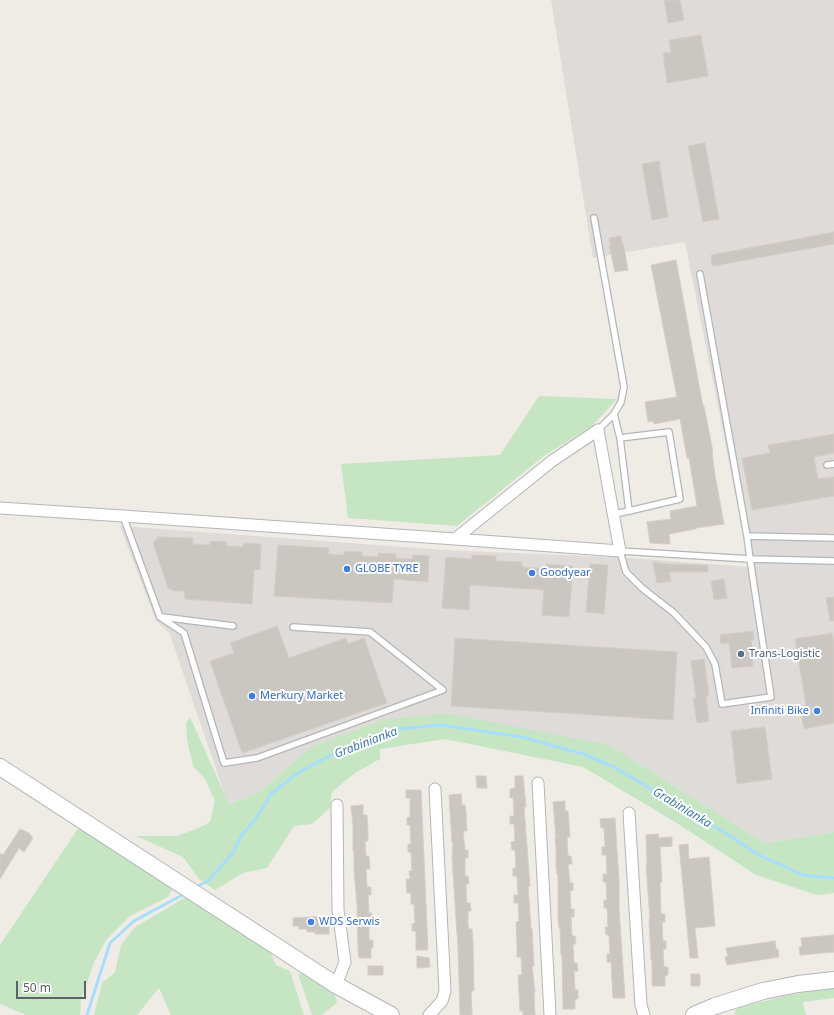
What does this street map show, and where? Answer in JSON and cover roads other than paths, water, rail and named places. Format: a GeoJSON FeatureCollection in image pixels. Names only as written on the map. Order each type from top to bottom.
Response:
{"type":"FeatureCollection","features":[{"type":"Feature","properties":{"kind":"street"},"geometry":{"type":"LineString","coordinates":[[0,508],[122,516],[455,540],[620,551],[598,430],[552,461],[455,540]]}},
{"type":"Feature","properties":{"kind":"street"},"geometry":{"type":"LineString","coordinates":[[0,767],[336,985],[391,1015]]}},
{"type":"Feature","properties":{"kind":"street"},"geometry":{"type":"LineString","coordinates":[[538,783],[550,1015]]}},
{"type":"Feature","properties":{"kind":"street"},"geometry":{"type":"LineString","coordinates":[[429,1015],[442,1001],[445,991],[435,789]]}},
{"type":"Feature","properties":{"kind":"street"},"geometry":{"type":"LineString","coordinates":[[336,985],[344,962],[338,910],[337,805]]}},
{"type":"Feature","properties":{"kind":"street"},"geometry":{"type":"LineString","coordinates":[[629,814],[641,1005],[644,1015]]}},
{"type":"Feature","properties":{"kind":"street"},"geometry":{"type":"LineString","coordinates":[[694,1015],[715,1006],[763,992],[798,984],[834,980]]}},
{"type":"Feature","properties":{"kind":"lane"},"geometry":{"type":"LineString","coordinates":[[594,218],[624,387],[621,402],[614,414],[598,430]]}},
{"type":"Feature","properties":{"kind":"lane"},"geometry":{"type":"LineString","coordinates":[[700,274],[747,536],[750,559],[771,697],[722,704],[715,664],[706,647],[674,613],[642,588],[626,572],[620,551],[750,559],[834,561]]}},
{"type":"Feature","properties":{"kind":"lane"},"geometry":{"type":"LineString","coordinates":[[614,414],[620,438],[629,511]]}},
{"type":"Feature","properties":{"kind":"lane"},"geometry":{"type":"LineString","coordinates":[[614,514],[680,499],[669,432],[620,438]]}},
{"type":"Feature","properties":{"kind":"lane"},"geometry":{"type":"LineString","coordinates":[[827,465],[834,464]]}},
{"type":"Feature","properties":{"kind":"lane"},"geometry":{"type":"LineString","coordinates":[[122,516],[160,617],[184,634],[224,763],[257,758],[443,690],[370,632],[293,627]]}},
{"type":"Feature","properties":{"kind":"lane"},"geometry":{"type":"LineString","coordinates":[[747,536],[834,538]]}},
{"type":"Feature","properties":{"kind":"lane"},"geometry":{"type":"LineString","coordinates":[[160,617],[233,626]]}},
{"type":"Feature","properties":{"kind":"waterway","name":"Grabinianka"},"geometry":{"type":"LineString","coordinates":[[196,887],[208,881],[233,853],[241,836],[257,817],[271,794],[299,772],[347,747],[399,729],[441,725],[522,737],[583,754],[614,767],[761,856],[803,875],[834,878]]}},
{"type":"Feature","properties":{"kind":"waterway","name":"Grabinianka"},"geometry":{"type":"LineString","coordinates":[[87,1015],[110,943],[134,921],[184,894]]}},
{"type":"Feature","properties":{"kind":"place","name":"GLOBE TYRE"},"geometry":{"type":"Point","coordinates":[347,569]}},
{"type":"Feature","properties":{"kind":"place","name":"Goodyear"},"geometry":{"type":"Point","coordinates":[532,573]}},
{"type":"Feature","properties":{"kind":"place","name":"Trans-Logistic"},"geometry":{"type":"Point","coordinates":[741,654]}},
{"type":"Feature","properties":{"kind":"place","name":"Merkury Market"},"geometry":{"type":"Point","coordinates":[252,696]}},
{"type":"Feature","properties":{"kind":"place","name":"Infiniti Bike"},"geometry":{"type":"Point","coordinates":[817,711]}},
{"type":"Feature","properties":{"kind":"place","name":"WDS Serwis"},"geometry":{"type":"Point","coordinates":[311,922]}}]}
